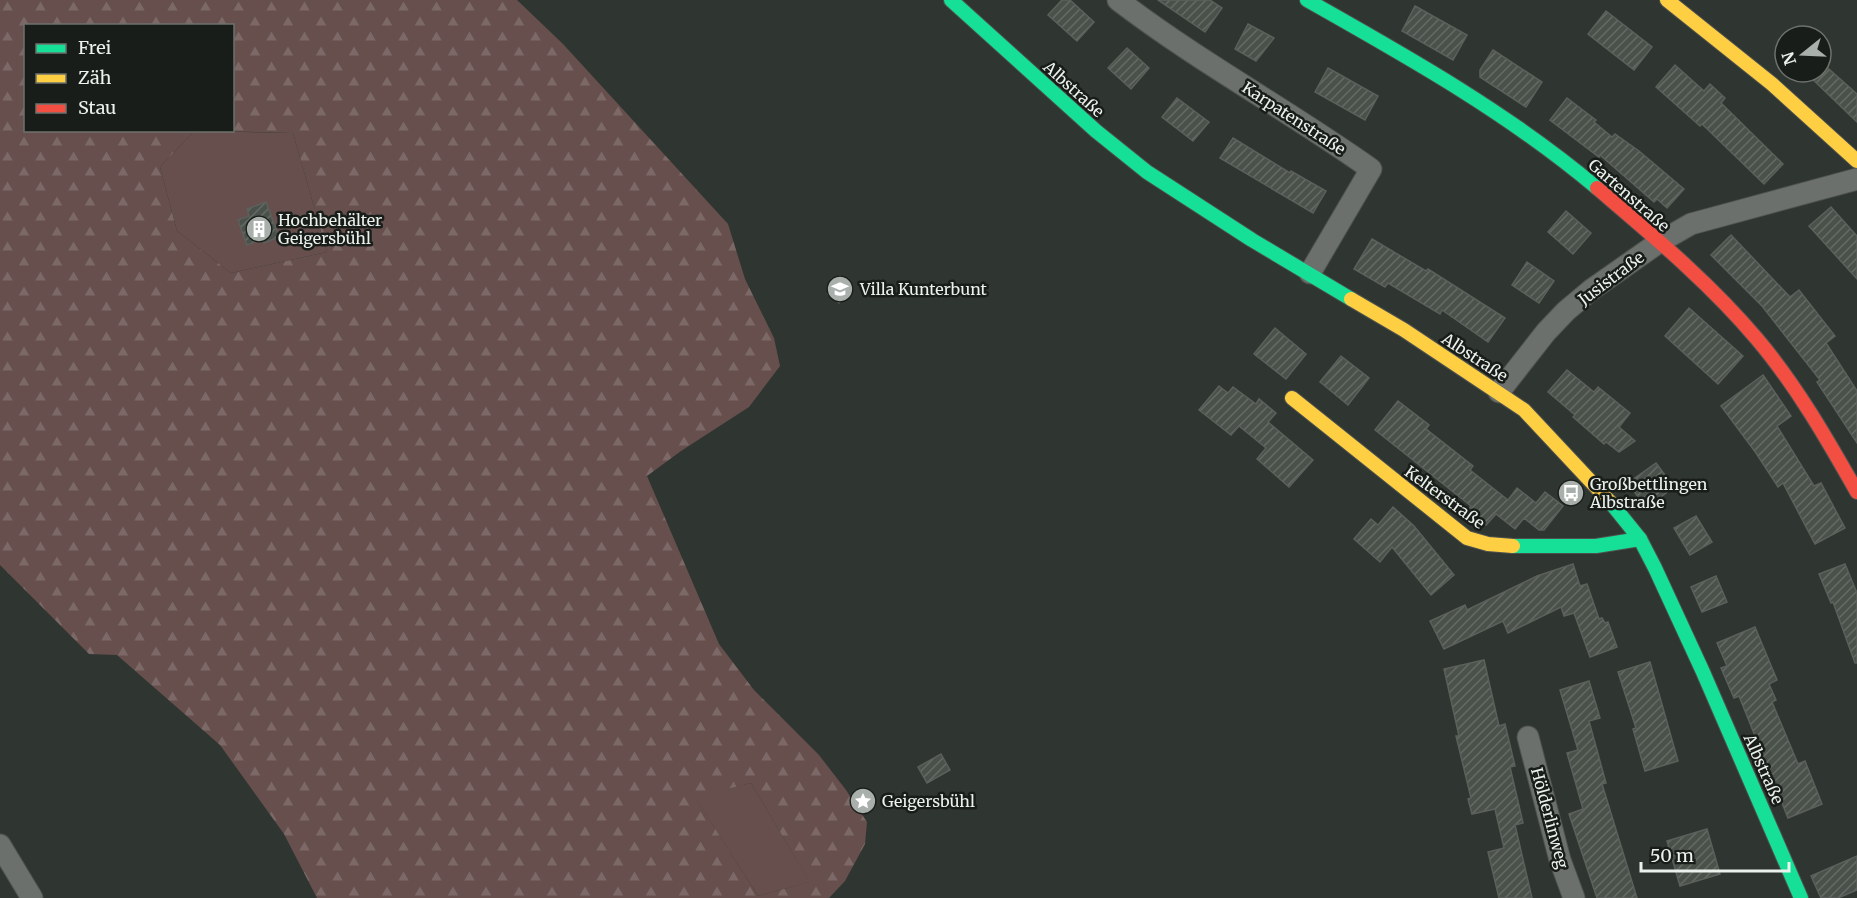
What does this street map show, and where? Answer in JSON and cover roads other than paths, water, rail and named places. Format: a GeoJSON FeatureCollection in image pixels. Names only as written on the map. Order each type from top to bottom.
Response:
{"type":"FeatureCollection","features":[{"type":"Feature","properties":{"kind":"street","name":"Albstraße"},"geometry":{"type":"LineString","coordinates":[[951,0],[1096,131],[1147,171],[1252,240],[1404,330],[1524,410],[1604,494],[1640,539],[1703,672],[1801,898]]}},
{"type":"Feature","properties":{"kind":"street","name":"Karpatenstraße"},"geometry":{"type":"LineString","coordinates":[[1118,0],[1168,37],[1371,169],[1310,273]]}},
{"type":"Feature","properties":{"kind":"street","name":"Gartenstraße"},"geometry":{"type":"LineString","coordinates":[[1307,0],[1432,72],[1512,123],[1593,184],[1715,296],[1757,340],[1808,411],[1857,492]]}},
{"type":"Feature","properties":{"kind":"street"},"geometry":{"type":"LineString","coordinates":[[1667,0],[1772,84],[1857,161]]}},
{"type":"Feature","properties":{"kind":"street","name":"Jusistraße"},"geometry":{"type":"LineString","coordinates":[[1499,392],[1546,332],[1566,311],[1591,290],[1658,243],[1691,224],[1857,179]]}},
{"type":"Feature","properties":{"kind":"street","name":"Kelterstraße"},"geometry":{"type":"LineString","coordinates":[[1293,398],[1467,538],[1483,544],[1505,547],[1599,546],[1640,539]]}},
{"type":"Feature","properties":{"kind":"street","name":"Hölderlinweg"},"geometry":{"type":"LineString","coordinates":[[1528,737],[1560,860],[1575,898]]}},
{"type":"Feature","properties":{"kind":"street"},"geometry":{"type":"LineString","coordinates":[[0,845],[32,898]]}},
{"type":"Feature","properties":{"kind":"place","name":"Hochbehälter Geigersbühl"},"geometry":{"type":"Point","coordinates":[259,229]}},
{"type":"Feature","properties":{"kind":"place","name":"Villa Kunterbunt"},"geometry":{"type":"Point","coordinates":[840,289]}},
{"type":"Feature","properties":{"kind":"place","name":"Großbettlingen Albstraße"},"geometry":{"type":"Point","coordinates":[1571,493]}},
{"type":"Feature","properties":{"kind":"place","name":"Geigersbühl"},"geometry":{"type":"Point","coordinates":[863,801]}}]}
